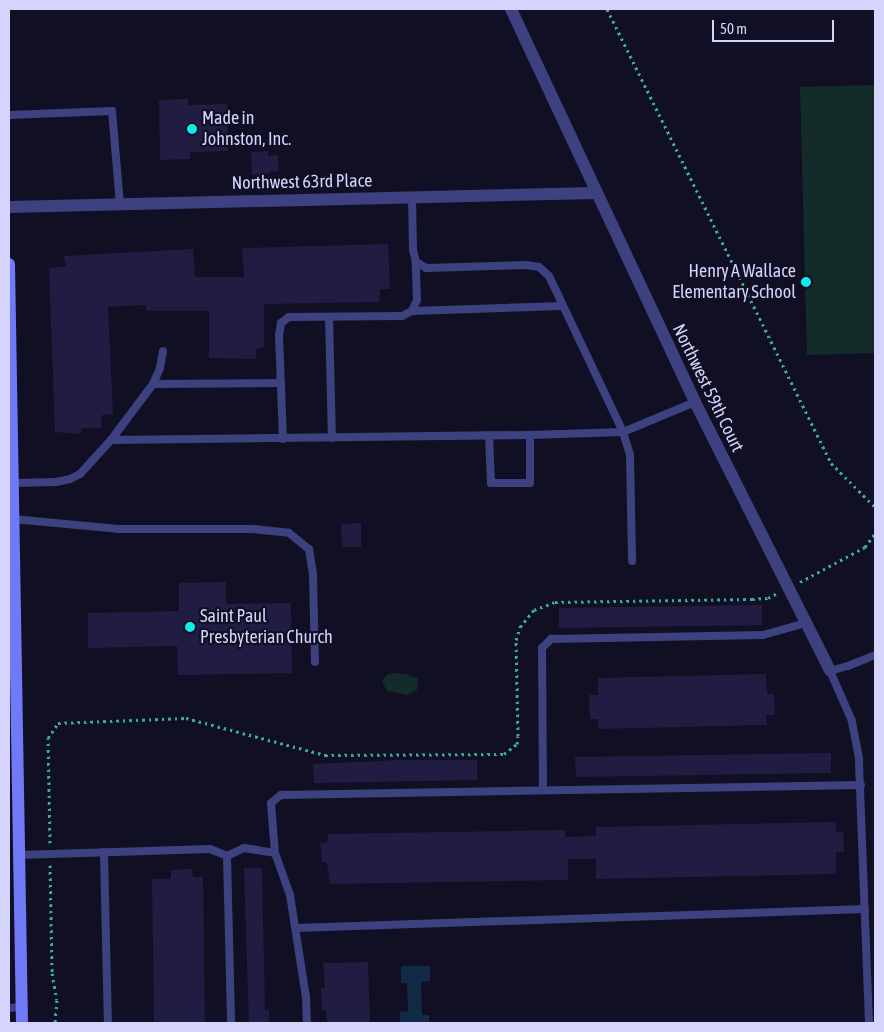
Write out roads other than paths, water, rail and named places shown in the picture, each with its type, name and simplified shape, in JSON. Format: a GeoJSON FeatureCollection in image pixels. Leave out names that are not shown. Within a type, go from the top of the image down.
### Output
{"type":"FeatureCollection","features":[{"type":"Feature","properties":{"kind":"main road"},"geometry":{"type":"LineString","coordinates":[[9,264],[13,519],[13,737],[22,1023]]}},
{"type":"Feature","properties":{"kind":"street","name":"Northwest 59th Court"},"geometry":{"type":"LineString","coordinates":[[511,9],[694,402],[830,671]]}},
{"type":"Feature","properties":{"kind":"street","name":"Northwest 63rd Place"},"geometry":{"type":"LineString","coordinates":[[9,207],[596,192]]}},
{"type":"Feature","properties":{"kind":"lane"},"geometry":{"type":"LineString","coordinates":[[9,115],[112,111],[120,204]]}},
{"type":"Feature","properties":{"kind":"lane"},"geometry":{"type":"LineString","coordinates":[[412,197],[413,250],[416,262],[417,300],[412,311]]}},
{"type":"Feature","properties":{"kind":"lane"},"geometry":{"type":"LineString","coordinates":[[416,262],[426,268],[526,265],[539,267],[548,276],[623,432],[630,455],[632,561]]}},
{"type":"Feature","properties":{"kind":"lane"},"geometry":{"type":"LineString","coordinates":[[283,438],[279,336],[281,323],[289,317],[402,316],[412,311],[562,306]]}},
{"type":"Feature","properties":{"kind":"lane"},"geometry":{"type":"LineString","coordinates":[[329,317],[332,438]]}},
{"type":"Feature","properties":{"kind":"lane"},"geometry":{"type":"LineString","coordinates":[[11,479],[56,482],[70,479],[80,474],[110,440],[153,384],[160,368],[163,351]]}},
{"type":"Feature","properties":{"kind":"lane"},"geometry":{"type":"LineString","coordinates":[[153,384],[281,382]]}},
{"type":"Feature","properties":{"kind":"lane"},"geometry":{"type":"LineString","coordinates":[[110,440],[489,436],[623,432],[694,402]]}},
{"type":"Feature","properties":{"kind":"lane"},"geometry":{"type":"LineString","coordinates":[[489,436],[491,483],[530,483],[530,435]]}},
{"type":"Feature","properties":{"kind":"lane"},"geometry":{"type":"LineString","coordinates":[[13,519],[118,529],[254,529],[289,533],[309,549],[313,575],[315,662]]}},
{"type":"Feature","properties":{"kind":"lane"},"geometry":{"type":"LineString","coordinates":[[543,790],[542,648],[551,639],[763,635],[806,623]]}},
{"type":"Feature","properties":{"kind":"lane"},"geometry":{"type":"LineString","coordinates":[[868,1023],[860,758],[852,721],[830,671],[848,666],[875,654]]}},
{"type":"Feature","properties":{"kind":"lane"},"geometry":{"type":"LineString","coordinates":[[307,1023],[306,997],[290,895],[275,853],[271,803],[281,795],[861,785]]}},
{"type":"Feature","properties":{"kind":"lane"},"geometry":{"type":"LineString","coordinates":[[16,853],[50,854],[210,849],[227,856],[244,848],[275,853]]}},
{"type":"Feature","properties":{"kind":"lane"},"geometry":{"type":"LineString","coordinates":[[104,852],[108,1023]]}},
{"type":"Feature","properties":{"kind":"lane"},"geometry":{"type":"LineString","coordinates":[[227,856],[231,1023]]}},
{"type":"Feature","properties":{"kind":"lane"},"geometry":{"type":"LineString","coordinates":[[296,928],[865,909]]}},
{"type":"Feature","properties":{"kind":"lane"},"geometry":{"type":"LineString","coordinates":[[9,1008],[22,1007]]}},
{"type":"Feature","properties":{"kind":"water"},"geometry":{"type":"Polygon","coordinates":[[[401,966],[430,966],[430,981],[421,982],[422,1015],[429,1015],[429,1023],[400,1023],[400,1012],[408,1011],[407,983],[401,983],[401,966]]]}},
{"type":"Feature","properties":{"kind":"place","name":"Made in Johnston, Inc."},"geometry":{"type":"Point","coordinates":[192,129]}},
{"type":"Feature","properties":{"kind":"place","name":"Henry A Wallace Elementary School"},"geometry":{"type":"Point","coordinates":[806,282]}},
{"type":"Feature","properties":{"kind":"place","name":"Saint Paul Presbyterian Church"},"geometry":{"type":"Point","coordinates":[190,627]}}]}
